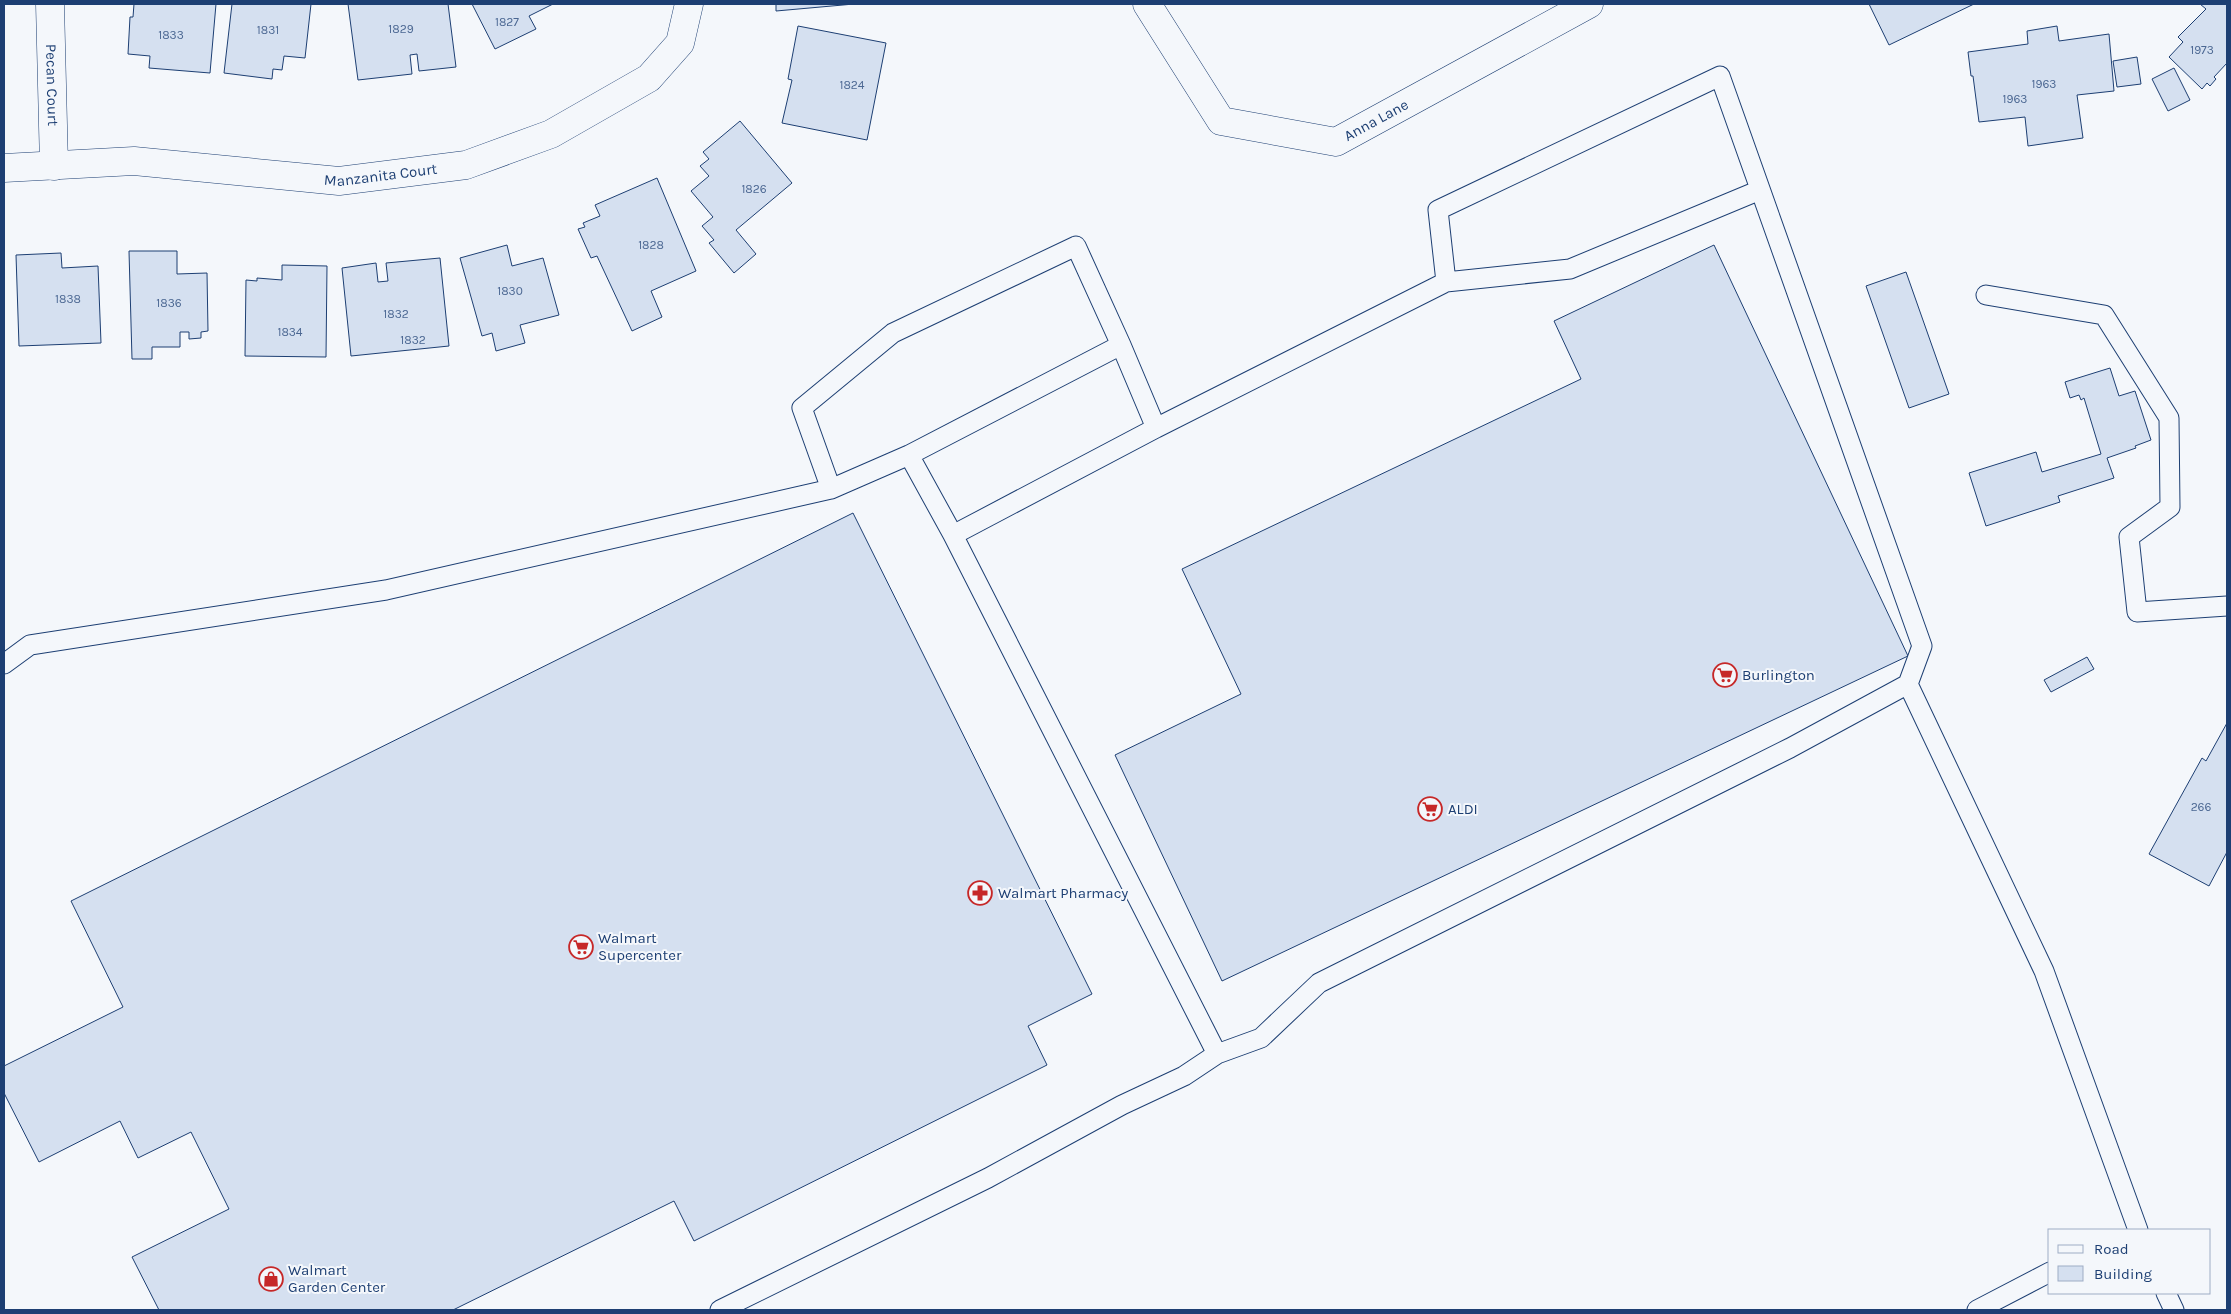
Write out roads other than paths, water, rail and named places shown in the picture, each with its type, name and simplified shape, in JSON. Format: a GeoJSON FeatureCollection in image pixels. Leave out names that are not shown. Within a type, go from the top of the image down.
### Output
{"type":"FeatureCollection","features":[{"type":"Feature","properties":{"kind":"street","name":"Pecan Court"},"geometry":{"type":"LineString","coordinates":[[50,4],[54,166]]}},
{"type":"Feature","properties":{"kind":"street","name":"Manzanita Court"},"geometry":{"type":"LineString","coordinates":[[4,168],[134,162],[339,181],[466,165],[551,134],[649,78],[680,43],[690,4]]}},
{"type":"Feature","properties":{"kind":"street","name":"Anna Lane"},"geometry":{"type":"LineString","coordinates":[[1147,4],[1221,121],[1336,142],[1589,4]]}},
{"type":"Feature","properties":{"kind":"lane"},"geometry":{"type":"LineString","coordinates":[[720,1310],[988,1178],[1122,1106],[1184,1076],[1217,1054],[1261,1038],[1319,983],[1790,748],[1908,684],[1922,646],[1720,76],[1438,210],[1446,282]]}},
{"type":"Feature","properties":{"kind":"lane"},"geometry":{"type":"LineString","coordinates":[[953,535],[1156,428],[1446,282],[1570,270],[1760,190]]}},
{"type":"Feature","properties":{"kind":"lane"},"geometry":{"type":"LineString","coordinates":[[831,489],[802,408],[893,333],[1076,246],[1121,344],[1156,428]]}},
{"type":"Feature","properties":{"kind":"lane"},"geometry":{"type":"LineString","coordinates":[[1986,295],[2104,315],[2169,418],[2170,507],[2129,537],[2137,612],[2227,606]]}},
{"type":"Feature","properties":{"kind":"lane"},"geometry":{"type":"LineString","coordinates":[[4,664],[30,644],[386,590],[831,489],[910,455],[1121,344]]}},
{"type":"Feature","properties":{"kind":"lane"},"geometry":{"type":"LineString","coordinates":[[910,455],[953,535],[1217,1054]]}},
{"type":"Feature","properties":{"kind":"lane"},"geometry":{"type":"LineString","coordinates":[[1908,684],[2044,971],[2136,1229]]}},
{"type":"Feature","properties":{"kind":"lane"},"geometry":{"type":"LineString","coordinates":[[1977,1310],[2048,1273]]}},
{"type":"Feature","properties":{"kind":"lane"},"geometry":{"type":"LineString","coordinates":[[2166,1294],[2174,1310]]}},
{"type":"Feature","properties":{"kind":"place","name":"Burlington"},"geometry":{"type":"Point","coordinates":[1725,675]}},
{"type":"Feature","properties":{"kind":"place","name":"ALDI"},"geometry":{"type":"Point","coordinates":[1430,809]}},
{"type":"Feature","properties":{"kind":"place","name":"Walmart Pharmacy"},"geometry":{"type":"Point","coordinates":[980,893]}},
{"type":"Feature","properties":{"kind":"place","name":"Walmart Supercenter"},"geometry":{"type":"Point","coordinates":[581,947]}},
{"type":"Feature","properties":{"kind":"place","name":"Walmart Garden Center"},"geometry":{"type":"Point","coordinates":[271,1279]}}]}
